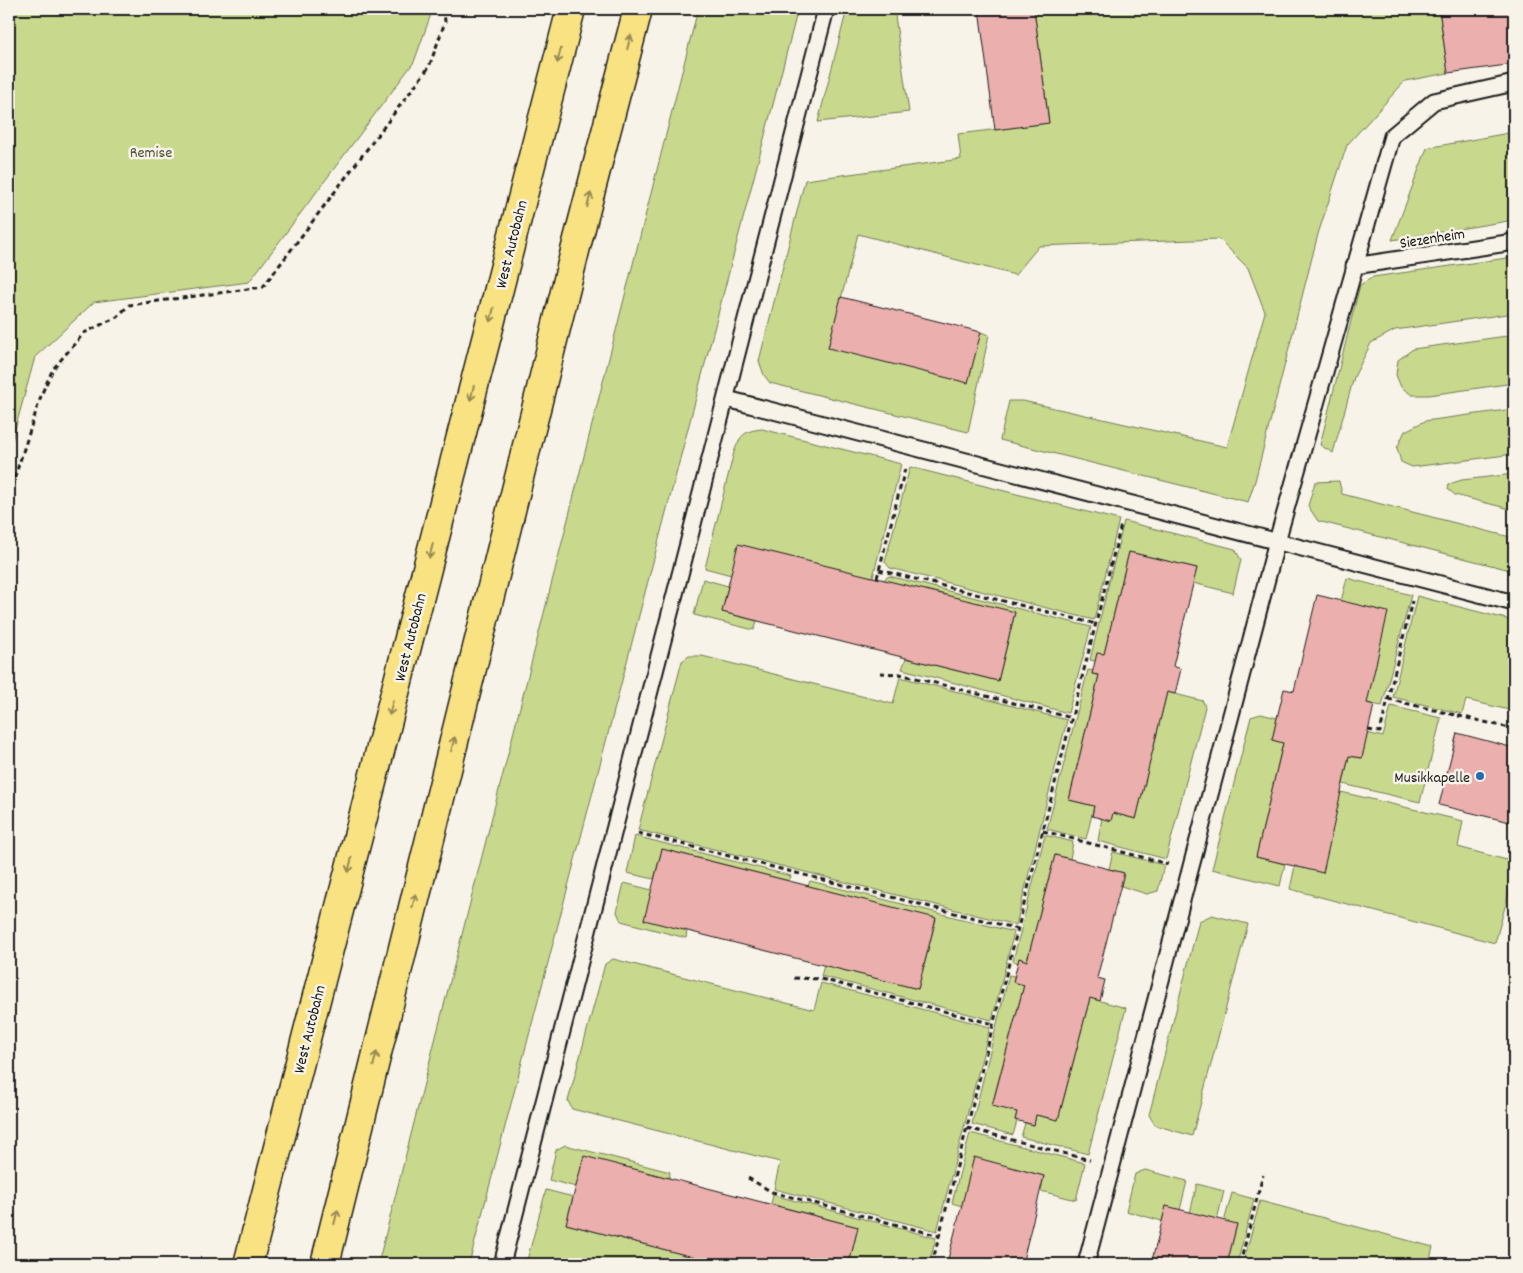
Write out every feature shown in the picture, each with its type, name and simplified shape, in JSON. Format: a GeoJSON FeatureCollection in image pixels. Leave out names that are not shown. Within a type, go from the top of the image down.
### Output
{"type":"FeatureCollection","features":[{"type":"Feature","properties":{"kind":"highway","name":"West Autobahn"},"geometry":{"type":"LineString","coordinates":[[248,1264],[571,9]]}},
{"type":"Feature","properties":{"kind":"highway"},"geometry":{"type":"LineString","coordinates":[[325,1264],[574,257],[638,9]]}},
{"type":"Feature","properties":{"kind":"lane"},"geometry":{"type":"LineString","coordinates":[[502,1264],[826,9]]}},
{"type":"Feature","properties":{"kind":"lane"},"geometry":{"type":"LineString","coordinates":[[1086,1264],[1277,541],[1392,136],[1434,100],[1514,83]]}},
{"type":"Feature","properties":{"kind":"lane","name":"Siezenheim"},"geometry":{"type":"LineString","coordinates":[[1354,266],[1514,242]]}},
{"type":"Feature","properties":{"kind":"lane"},"geometry":{"type":"LineString","coordinates":[[726,399],[1514,603]]}},
{"type":"Feature","properties":{"kind":"path"},"geometry":{"type":"LineString","coordinates":[[9,495],[42,393],[52,369],[84,333],[117,317],[129,305],[262,287],[429,67],[445,22],[444,9]]}},
{"type":"Feature","properties":{"kind":"path"},"geometry":{"type":"LineString","coordinates":[[877,578],[911,446]]}},
{"type":"Feature","properties":{"kind":"path"},"geometry":{"type":"LineString","coordinates":[[932,1264],[1127,502]]}},
{"type":"Feature","properties":{"kind":"path"},"geometry":{"type":"LineString","coordinates":[[879,570],[1096,624]]}},
{"type":"Feature","properties":{"kind":"path"},"geometry":{"type":"LineString","coordinates":[[1368,730],[1380,732],[1418,578]]}},
{"type":"Feature","properties":{"kind":"path"},"geometry":{"type":"LineString","coordinates":[[880,673],[900,674],[1072,718]]}},
{"type":"Feature","properties":{"kind":"path"},"geometry":{"type":"LineString","coordinates":[[1388,699],[1514,729]]}},
{"type":"Feature","properties":{"kind":"path"},"geometry":{"type":"LineString","coordinates":[[615,827],[1018,929]]}},
{"type":"Feature","properties":{"kind":"path"},"geometry":{"type":"LineString","coordinates":[[1043,832],[1190,869]]}},
{"type":"Feature","properties":{"kind":"path"},"geometry":{"type":"LineString","coordinates":[[794,978],[821,979],[993,1024]]}},
{"type":"Feature","properties":{"kind":"path"},"geometry":{"type":"LineString","coordinates":[[967,1128],[1112,1165]]}},
{"type":"Feature","properties":{"kind":"path"},"geometry":{"type":"LineString","coordinates":[[1240,1264],[1263,1175]]}},
{"type":"Feature","properties":{"kind":"path"},"geometry":{"type":"LineString","coordinates":[[748,1178],[772,1192],[940,1236]]}},
{"type":"Feature","properties":{"kind":"path"},"geometry":{"type":"LineString","coordinates":[[700,1264],[701,1259]]}},
{"type":"Feature","properties":{"kind":"green space","name":"Remise"},"geometry":{"type":"Polygon","coordinates":[[[9,9],[430,9],[430,17],[414,62],[249,282],[94,302],[35,357],[9,451],[9,9]]]}},
{"type":"Feature","properties":{"kind":"green space"},"geometry":{"type":"Polygon","coordinates":[[[698,9],[798,9],[469,1264],[378,1264],[698,9]]]}},
{"type":"Feature","properties":{"kind":"green space"},"geometry":{"type":"Polygon","coordinates":[[[847,9],[894,9],[909,112],[818,122],[847,9]]]}},
{"type":"Feature","properties":{"kind":"green space"},"geometry":{"type":"Polygon","coordinates":[[[1034,9],[1439,9],[1448,73],[1405,81],[1347,145],[1318,234],[1248,502],[1000,440],[1009,401],[1023,401],[1227,447],[1265,312],[1248,268],[1219,239],[1039,246],[1015,275],[858,234],[828,348],[981,332],[989,335],[968,432],[770,383],[764,375],[759,361],[805,180],[961,159],[958,134],[1049,123],[1034,9]]]}},
{"type":"Feature","properties":{"kind":"green space"},"geometry":{"type":"Polygon","coordinates":[[[1514,132],[1514,220],[1392,240],[1427,148],[1514,132]]]}},
{"type":"Feature","properties":{"kind":"green space"},"geometry":{"type":"Polygon","coordinates":[[[1514,257],[1514,313],[1395,330],[1371,343],[1354,377],[1333,453],[1320,445],[1360,285],[1373,277],[1514,257]]]}},
{"type":"Feature","properties":{"kind":"green space"},"geometry":{"type":"Polygon","coordinates":[[[1514,335],[1514,383],[1429,395],[1412,395],[1401,387],[1396,375],[1398,360],[1413,349],[1514,335]]]}},
{"type":"Feature","properties":{"kind":"green space"},"geometry":{"type":"Polygon","coordinates":[[[1514,409],[1514,454],[1412,467],[1401,462],[1397,448],[1405,431],[1425,421],[1514,409]]]}},
{"type":"Feature","properties":{"kind":"green space"},"geometry":{"type":"Polygon","coordinates":[[[762,429],[901,464],[873,577],[731,575],[705,568],[734,452],[744,435],[751,431],[762,429]]]}},
{"type":"Feature","properties":{"kind":"green space"},"geometry":{"type":"Polygon","coordinates":[[[910,467],[1119,520],[1094,620],[890,568],[885,562],[910,467]]]}},
{"type":"Feature","properties":{"kind":"green space"},"geometry":{"type":"Polygon","coordinates":[[[1514,474],[1514,510],[1455,495],[1448,489],[1449,484],[1462,480],[1514,474]]]}},
{"type":"Feature","properties":{"kind":"green space"},"geometry":{"type":"Polygon","coordinates":[[[1339,481],[1342,494],[1514,538],[1514,571],[1318,521],[1308,506],[1315,482],[1339,481]]]}},
{"type":"Feature","properties":{"kind":"green space"},"geometry":{"type":"Polygon","coordinates":[[[1124,521],[1235,549],[1241,560],[1233,593],[1193,583],[1197,568],[1129,552],[1104,654],[1095,661],[1090,660],[1124,521]]]}},
{"type":"Feature","properties":{"kind":"green space"},"geometry":{"type":"Polygon","coordinates":[[[889,576],[1091,627],[1068,713],[902,669],[906,658],[998,681],[1015,613],[883,580],[889,576]]]}},
{"type":"Feature","properties":{"kind":"green space"},"geometry":{"type":"Polygon","coordinates":[[[1347,578],[1411,595],[1382,706],[1367,703],[1341,601],[1347,578]]]}},
{"type":"Feature","properties":{"kind":"green space"},"geometry":{"type":"Polygon","coordinates":[[[703,579],[728,586],[722,612],[757,621],[754,630],[694,615],[703,579]]]}},
{"type":"Feature","properties":{"kind":"green space"},"geometry":{"type":"Polygon","coordinates":[[[1417,596],[1514,621],[1514,711],[1466,700],[1462,714],[1393,697],[1417,596]]]}},
{"type":"Feature","properties":{"kind":"green space"},"geometry":{"type":"Polygon","coordinates":[[[689,656],[702,656],[893,704],[900,677],[1067,720],[1016,925],[638,830],[682,661],[689,656]]]}},
{"type":"Feature","properties":{"kind":"green space"},"geometry":{"type":"Polygon","coordinates":[[[1088,670],[1093,671],[1092,674],[1099,675],[1069,800],[1094,806],[1086,839],[1047,829],[1088,670]]]}},
{"type":"Feature","properties":{"kind":"green space"},"geometry":{"type":"Polygon","coordinates":[[[1167,692],[1203,701],[1205,707],[1166,859],[1098,841],[1102,818],[1113,813],[1136,819],[1167,692]]]}},
{"type":"Feature","properties":{"kind":"green space"},"geometry":{"type":"Polygon","coordinates":[[[1391,706],[1441,718],[1420,802],[1343,784],[1349,756],[1362,758],[1367,733],[1383,737],[1391,706]]]}},
{"type":"Feature","properties":{"kind":"green space"},"geometry":{"type":"Polygon","coordinates":[[[1261,714],[1277,718],[1272,740],[1283,743],[1256,857],[1285,864],[1280,886],[1212,869],[1251,717],[1261,714]]]}},
{"type":"Feature","properties":{"kind":"green space"},"geometry":{"type":"Polygon","coordinates":[[[1341,792],[1463,821],[1458,847],[1514,862],[1514,874],[1495,943],[1290,889],[1295,866],[1341,792]]]}},
{"type":"Feature","properties":{"kind":"green space"},"geometry":{"type":"Polygon","coordinates":[[[1045,835],[1073,842],[1070,859],[1055,855],[1027,961],[1019,958],[1018,963],[1013,961],[1045,835]]]}},
{"type":"Feature","properties":{"kind":"green space"},"geometry":{"type":"Polygon","coordinates":[[[635,836],[791,876],[789,881],[662,849],[654,879],[627,873],[635,836]]]}},
{"type":"Feature","properties":{"kind":"green space"},"geometry":{"type":"Polygon","coordinates":[[[1113,852],[1164,865],[1158,891],[1147,894],[1121,886],[1124,873],[1109,869],[1113,852]]]}},
{"type":"Feature","properties":{"kind":"green space"},"geometry":{"type":"Polygon","coordinates":[[[810,881],[1014,932],[992,1020],[821,976],[824,965],[918,989],[936,919],[808,886],[810,881]]]}},
{"type":"Feature","properties":{"kind":"green space"},"geometry":{"type":"Polygon","coordinates":[[[624,883],[652,890],[687,930],[686,938],[621,921],[617,912],[624,883]]]}},
{"type":"Feature","properties":{"kind":"green space"},"geometry":{"type":"Polygon","coordinates":[[[1212,915],[1248,924],[1192,1136],[1155,1125],[1149,1115],[1199,921],[1212,915]]]}},
{"type":"Feature","properties":{"kind":"green space"},"geometry":{"type":"Polygon","coordinates":[[[613,959],[814,1010],[821,983],[990,1027],[937,1231],[774,1189],[780,1162],[572,1109],[568,1101],[605,964],[613,959]]]}},
{"type":"Feature","properties":{"kind":"green space"},"geometry":{"type":"Polygon","coordinates":[[[1009,975],[1014,976],[1013,982],[1024,985],[992,1105],[1017,1112],[1015,1120],[1017,1121],[1013,1135],[972,1124],[1009,975]]]}},
{"type":"Feature","properties":{"kind":"green space"},"geometry":{"type":"Polygon","coordinates":[[[1090,998],[1126,1008],[1088,1154],[1021,1137],[1025,1123],[1034,1125],[1036,1115],[1058,1120],[1090,998]]]}},
{"type":"Feature","properties":{"kind":"green space"},"geometry":{"type":"Polygon","coordinates":[[[970,1133],[1085,1163],[1076,1200],[1041,1191],[1044,1176],[974,1158],[962,1206],[952,1203],[970,1133]]]}},
{"type":"Feature","properties":{"kind":"green space"},"geometry":{"type":"Polygon","coordinates":[[[565,1145],[670,1172],[669,1178],[584,1157],[576,1187],[549,1180],[556,1150],[565,1145]]]}},
{"type":"Feature","properties":{"kind":"green space"},"geometry":{"type":"Polygon","coordinates":[[[1145,1170],[1187,1181],[1180,1210],[1166,1206],[1162,1221],[1126,1211],[1135,1174],[1145,1170]]]}},
{"type":"Feature","properties":{"kind":"green space"},"geometry":{"type":"Polygon","coordinates":[[[1197,1184],[1224,1191],[1217,1220],[1190,1213],[1197,1184]]]}},
{"type":"Feature","properties":{"kind":"green space"},"geometry":{"type":"Polygon","coordinates":[[[546,1190],[573,1197],[566,1224],[697,1258],[695,1264],[526,1264],[546,1190]]]}},
{"type":"Feature","properties":{"kind":"green space"},"geometry":{"type":"Polygon","coordinates":[[[1232,1193],[1254,1199],[1237,1264],[1227,1264],[1237,1224],[1224,1222],[1232,1193]]]}},
{"type":"Feature","properties":{"kind":"green space"},"geometry":{"type":"Polygon","coordinates":[[[773,1195],[936,1238],[929,1264],[849,1264],[858,1227],[771,1204],[773,1195]]]}},
{"type":"Feature","properties":{"kind":"green space"},"geometry":{"type":"Polygon","coordinates":[[[1260,1201],[1433,1247],[1429,1264],[1243,1264],[1260,1201]]]}},
{"type":"Feature","properties":{"kind":"building"},"geometry":{"type":"Polygon","coordinates":[[[979,9],[1034,9],[1049,123],[995,130],[979,9]]]}},
{"type":"Feature","properties":{"kind":"building"},"geometry":{"type":"Polygon","coordinates":[[[1439,9],[1514,9],[1514,64],[1448,73],[1439,9]]]}},
{"type":"Feature","properties":{"kind":"building"},"geometry":{"type":"Polygon","coordinates":[[[841,297],[981,332],[968,383],[828,348],[841,297]]]}},
{"type":"Feature","properties":{"kind":"building"},"geometry":{"type":"Polygon","coordinates":[[[738,544],[1015,612],[998,681],[722,612],[738,544]]]}},
{"type":"Feature","properties":{"kind":"building"},"geometry":{"type":"Polygon","coordinates":[[[1129,552],[1197,568],[1173,666],[1181,669],[1175,694],[1167,692],[1136,819],[1113,813],[1111,821],[1092,816],[1094,806],[1069,800],[1099,675],[1092,674],[1097,653],[1104,654],[1129,552]]]}},
{"type":"Feature","properties":{"kind":"building"},"geometry":{"type":"Polygon","coordinates":[[[1317,595],[1388,612],[1367,703],[1374,705],[1362,758],[1349,756],[1323,873],[1256,857],[1283,743],[1272,740],[1277,718],[1284,689],[1294,691],[1317,595]]]}},
{"type":"Feature","properties":{"kind":"building","name":"Musikkapelle"},"geometry":{"type":"Polygon","coordinates":[[[1457,733],[1514,748],[1514,823],[1439,805],[1457,733]]]}},
{"type":"Feature","properties":{"kind":"building"},"geometry":{"type":"Polygon","coordinates":[[[662,849],[936,918],[918,989],[644,920],[662,849]]]}},
{"type":"Feature","properties":{"kind":"building"},"geometry":{"type":"Polygon","coordinates":[[[1055,855],[1124,873],[1097,978],[1105,980],[1100,1001],[1090,998],[1058,1120],[1036,1115],[1034,1125],[1015,1120],[1017,1112],[992,1106],[1024,985],[1013,982],[1019,958],[1027,961],[1055,855]]]}},
{"type":"Feature","properties":{"kind":"building"},"geometry":{"type":"Polygon","coordinates":[[[584,1156],[858,1227],[849,1264],[720,1264],[566,1224],[584,1156]]]}},
{"type":"Feature","properties":{"kind":"building"},"geometry":{"type":"Polygon","coordinates":[[[974,1157],[1044,1176],[1022,1264],[937,1264],[938,1261],[947,1263],[974,1157]]]}},
{"type":"Feature","properties":{"kind":"building"},"geometry":{"type":"Polygon","coordinates":[[[1166,1206],[1237,1224],[1227,1264],[1151,1264],[1166,1206]]]}},
{"type":"Feature","properties":{"kind":"place","name":"Musikkapelle"},"geometry":{"type":"Point","coordinates":[1480,776]}}]}
